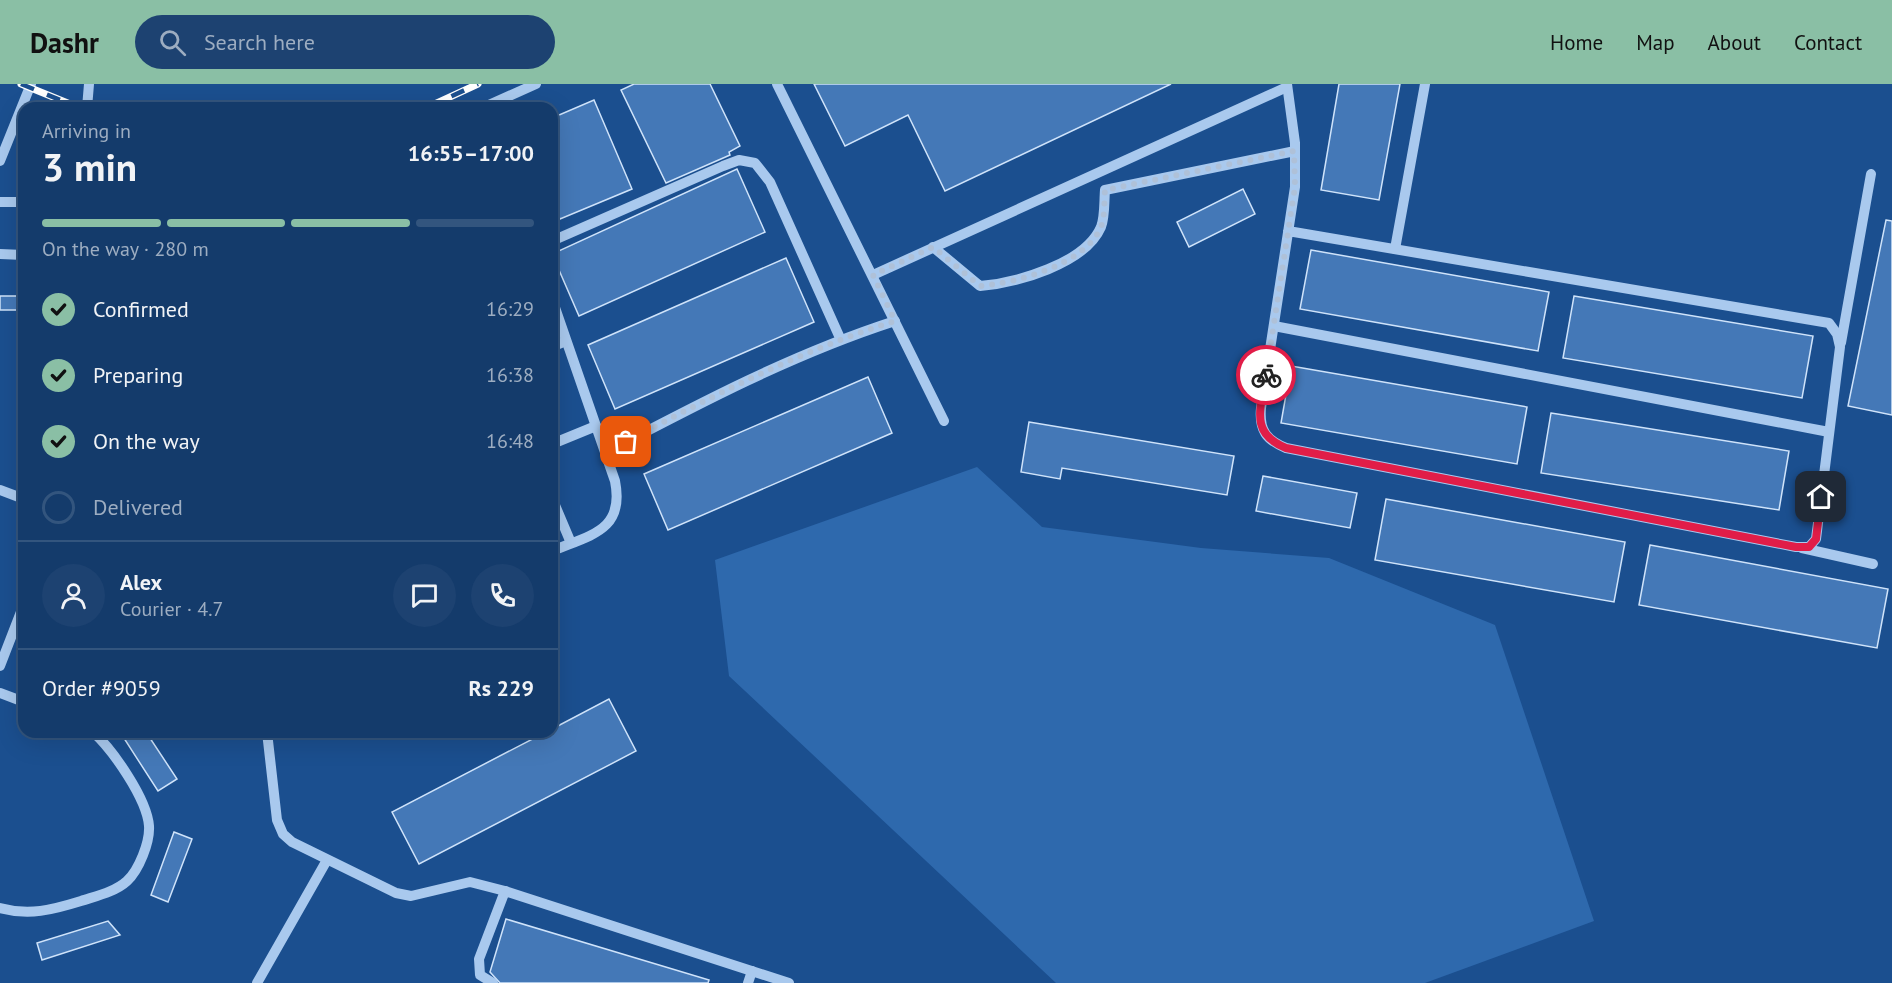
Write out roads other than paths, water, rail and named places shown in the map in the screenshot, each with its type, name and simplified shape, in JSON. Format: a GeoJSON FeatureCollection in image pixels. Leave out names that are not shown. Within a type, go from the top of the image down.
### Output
{"type":"FeatureCollection","features":[{"type":"Feature","properties":{"kind":"street"},"geometry":{"type":"LineString","coordinates":[[24,102],[31,84]]}},
{"type":"Feature","properties":{"kind":"street"},"geometry":{"type":"LineString","coordinates":[[88,102],[89,84]]}},
{"type":"Feature","properties":{"kind":"street"},"geometry":{"type":"LineString","coordinates":[[496,102],[536,84]]}},
{"type":"Feature","properties":{"kind":"street"},"geometry":{"type":"LineString","coordinates":[[777,84],[944,421]]}},
{"type":"Feature","properties":{"kind":"street"},"geometry":{"type":"LineString","coordinates":[[1395,249],[1425,84]]}},
{"type":"Feature","properties":{"kind":"street"},"geometry":{"type":"LineString","coordinates":[[873,275],[1287,86],[1294,151],[1295,187],[1260,423],[1263,433],[1272,442],[1286,448],[1873,564]]}},
{"type":"Feature","properties":{"kind":"street"},"geometry":{"type":"LineString","coordinates":[[0,161],[18,116]]}},
{"type":"Feature","properties":{"kind":"street"},"geometry":{"type":"LineString","coordinates":[[933,247],[980,286],[1008,284],[1049,270],[1094,240],[1102,225],[1105,190],[1294,151]]}},
{"type":"Feature","properties":{"kind":"street"},"geometry":{"type":"LineString","coordinates":[[558,238],[723,166],[740,160],[755,163],[770,182],[840,339]]}},
{"type":"Feature","properties":{"kind":"street"},"geometry":{"type":"LineString","coordinates":[[1796,547],[1809,547],[1816,539],[1840,347],[1871,174]]}},
{"type":"Feature","properties":{"kind":"street"},"geometry":{"type":"LineString","coordinates":[[0,202],[18,202]]}},
{"type":"Feature","properties":{"kind":"street"},"geometry":{"type":"LineString","coordinates":[[1288,231],[1813,319],[1830,323],[1837,334],[1840,347]]}},
{"type":"Feature","properties":{"kind":"street"},"geometry":{"type":"LineString","coordinates":[[0,255],[18,255]]}},
{"type":"Feature","properties":{"kind":"street"},"geometry":{"type":"LineString","coordinates":[[558,317],[617,489],[617,510],[610,523],[558,548]]}},
{"type":"Feature","properties":{"kind":"street"},"geometry":{"type":"LineString","coordinates":[[605,453],[709,398],[840,339],[895,321]]}},
{"type":"Feature","properties":{"kind":"street"},"geometry":{"type":"LineString","coordinates":[[1274,326],[1829,432]]}},
{"type":"Feature","properties":{"kind":"street"},"geometry":{"type":"LineString","coordinates":[[558,344],[566,341]]}},
{"type":"Feature","properties":{"kind":"street"},"geometry":{"type":"LineString","coordinates":[[558,442],[596,426]]}},
{"type":"Feature","properties":{"kind":"street"},"geometry":{"type":"LineString","coordinates":[[0,490],[18,497]]}},
{"type":"Feature","properties":{"kind":"street"},"geometry":{"type":"LineString","coordinates":[[558,513],[570,543]]}},
{"type":"Feature","properties":{"kind":"street"},"geometry":{"type":"LineString","coordinates":[[0,666],[18,620]]}},
{"type":"Feature","properties":{"kind":"street"},"geometry":{"type":"LineString","coordinates":[[0,693],[18,700]]}},
{"type":"Feature","properties":{"kind":"street"},"geometry":{"type":"LineString","coordinates":[[0,908],[20,913],[63,907],[116,889],[136,871],[149,834],[146,812],[105,743],[100,738]]}},
{"type":"Feature","properties":{"kind":"street"},"geometry":{"type":"LineString","coordinates":[[268,738],[277,820],[283,834],[292,842],[396,893],[411,896],[470,882],[505,891],[789,983]]}},
{"type":"Feature","properties":{"kind":"street"},"geometry":{"type":"LineString","coordinates":[[257,983],[327,860]]}},
{"type":"Feature","properties":{"kind":"street"},"geometry":{"type":"LineString","coordinates":[[493,983],[480,975],[479,959],[505,891]]}},
{"type":"Feature","properties":{"kind":"street"},"geometry":{"type":"LineString","coordinates":[[748,983],[752,971]]}},
{"type":"Feature","properties":{"kind":"railway"},"geometry":{"type":"LineString","coordinates":[[21,84],[65,102]]}},
{"type":"Feature","properties":{"kind":"railway"},"geometry":{"type":"LineString","coordinates":[[439,102],[478,84]]}}]}
